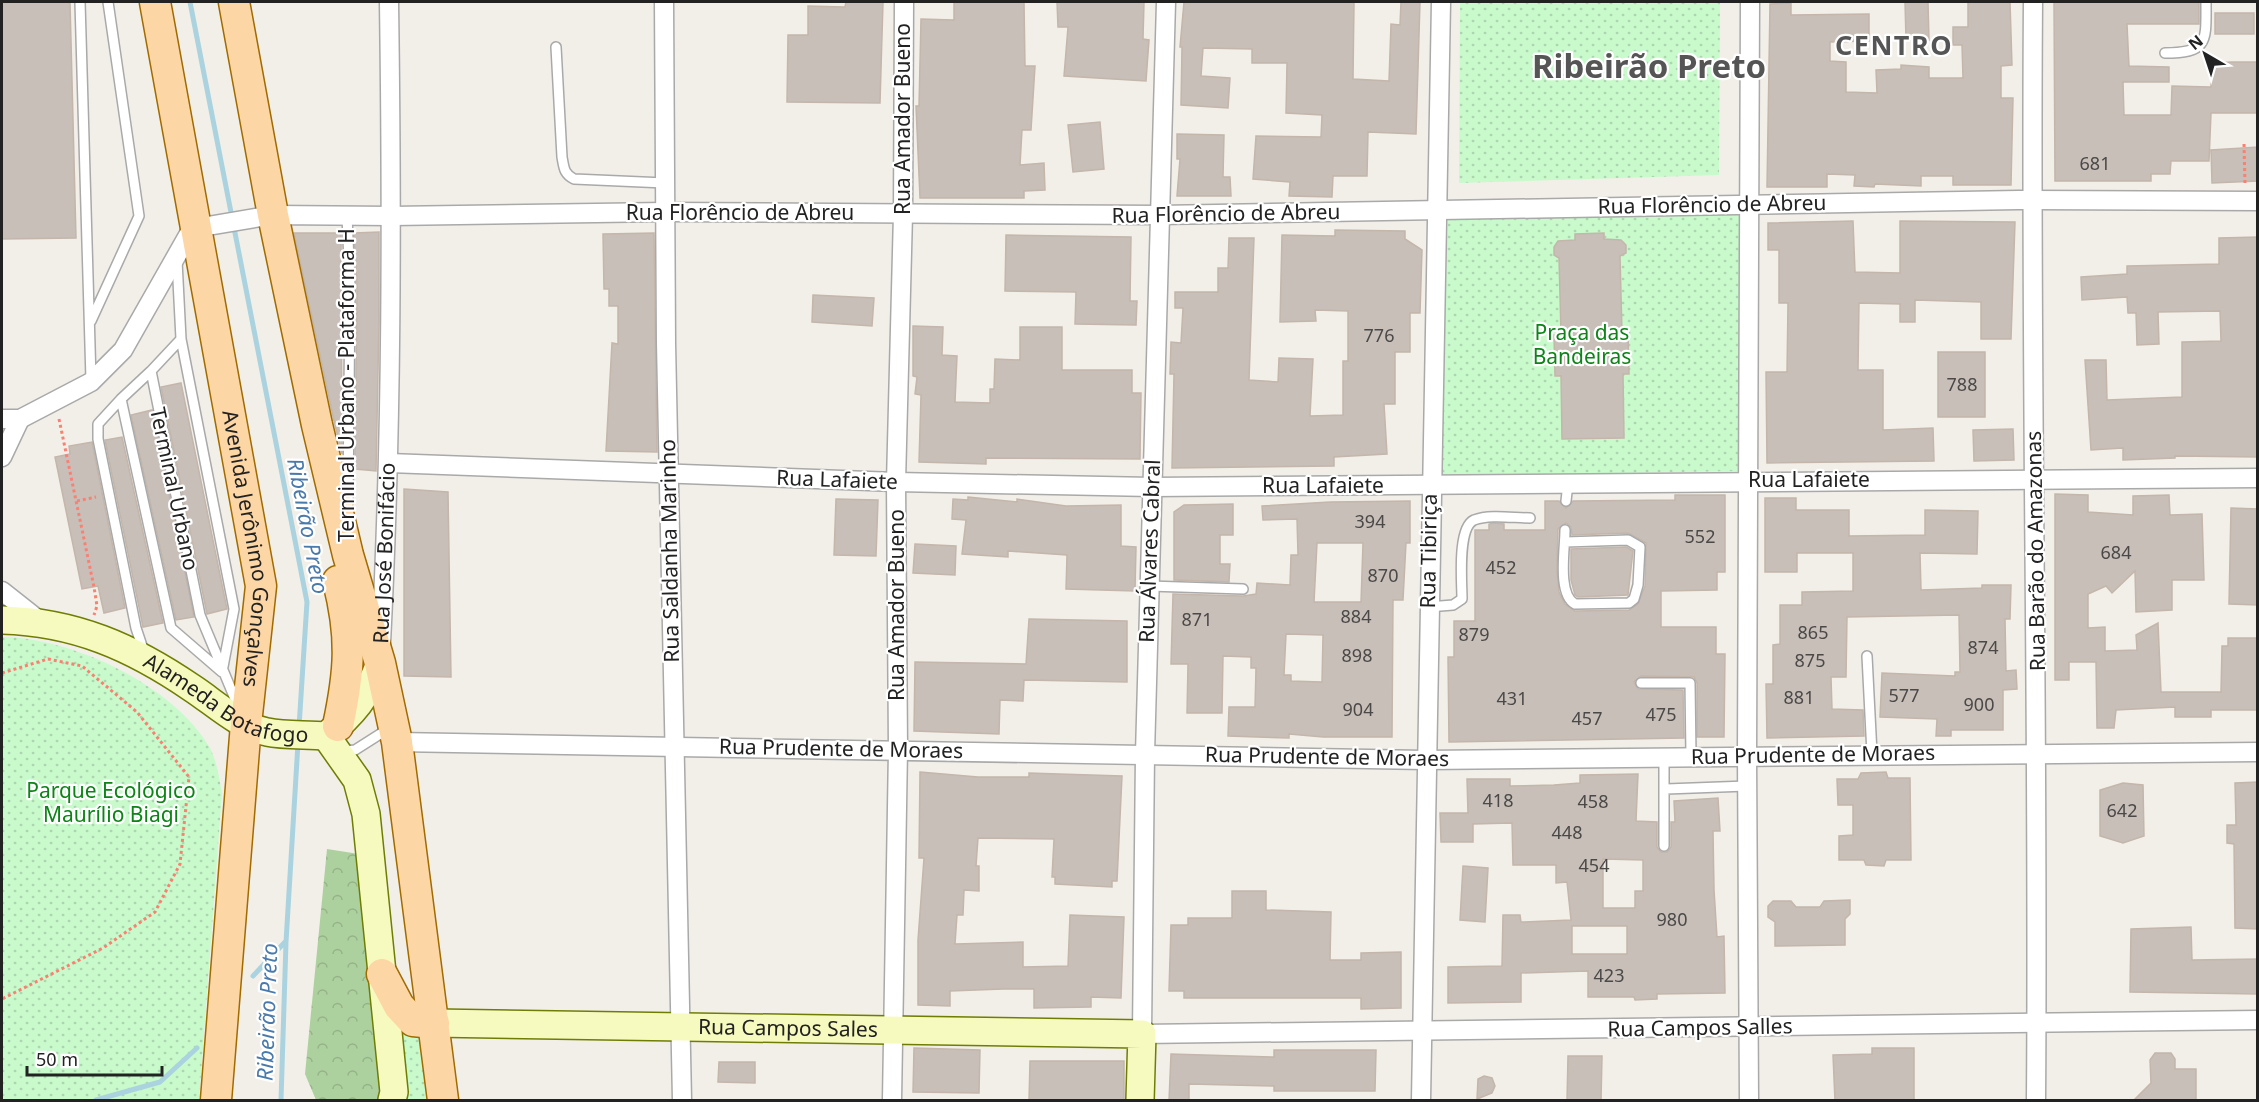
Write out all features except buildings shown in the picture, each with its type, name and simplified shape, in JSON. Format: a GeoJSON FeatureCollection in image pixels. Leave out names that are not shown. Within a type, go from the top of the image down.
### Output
{"type":"FeatureCollection","features":[{"type":"Feature","properties":{"kind":"main road","name":"Avenida Jerônimo Gonçalves"},"geometry":{"type":"LineString","coordinates":[[155,2],[204,226],[261,586],[253,683],[256,728],[216,1101]]}},
{"type":"Feature","properties":{"kind":"main road"},"geometry":{"type":"LineString","coordinates":[[234,2],[264,216],[348,555],[380,663]]}},
{"type":"Feature","properties":{"kind":"main road"},"geometry":{"type":"LineString","coordinates":[[330,481],[324,494],[323,507],[331,556],[344,606],[350,652],[348,679],[330,737],[357,780],[366,814],[394,1092],[392,1101]]}},
{"type":"Feature","properties":{"kind":"main road","name":"Alameda Botafogo"},"geometry":{"type":"LineString","coordinates":[[2,620],[42,623],[86,632],[146,659],[256,728],[330,737],[370,690],[380,663]]}},
{"type":"Feature","properties":{"kind":"main road","name":"Rua José Bonifácio"},"geometry":{"type":"LineString","coordinates":[[380,663],[395,732],[443,1101]]}},
{"type":"Feature","properties":{"kind":"main road"},"geometry":{"type":"LineString","coordinates":[[382,974],[399,1006],[414,1021],[434,1023]]}},
{"type":"Feature","properties":{"kind":"main road","name":"Rua Campos Sales"},"geometry":{"type":"LineString","coordinates":[[434,1023],[1142,1034]]}},
{"type":"Feature","properties":{"kind":"main road","name":"Rua Álvares Cabral"},"geometry":{"type":"LineString","coordinates":[[1140,1101],[1142,1034]]}},
{"type":"Feature","properties":{"kind":"street","name":"Rua José Bonifácio"},"geometry":{"type":"LineString","coordinates":[[380,663],[388,463],[392,216],[389,2]]}},
{"type":"Feature","properties":{"kind":"street","name":"Rua Saldanha Marinho"},"geometry":{"type":"LineString","coordinates":[[664,2],[673,747],[682,1101]]}},
{"type":"Feature","properties":{"kind":"street","name":"Rua Amador Bueno"},"geometry":{"type":"LineString","coordinates":[[892,1101],[898,749],[896,482],[903,214],[904,2]]}},
{"type":"Feature","properties":{"kind":"street","name":"Rua Álvares Cabral"},"geometry":{"type":"LineString","coordinates":[[1142,1034],[1145,754],[1166,2]]}},
{"type":"Feature","properties":{"kind":"street","name":"Rua Tibiriça"},"geometry":{"type":"LineString","coordinates":[[1421,1101],[1430,485],[1441,2]]}},
{"type":"Feature","properties":{"kind":"street"},"geometry":{"type":"LineString","coordinates":[[1749,1101],[1747,755],[1750,2]]}},
{"type":"Feature","properties":{"kind":"street","name":"Rua Barão do Amazonas"},"geometry":{"type":"LineString","coordinates":[[2033,2],[2031,200],[2038,752],[2036,1101]]}},
{"type":"Feature","properties":{"kind":"street","name":"Rua Florêncio de Abreu"},"geometry":{"type":"LineString","coordinates":[[204,226],[264,216],[665,212],[1160,215],[1748,203],[2031,200],[2251,201]]}},
{"type":"Feature","properties":{"kind":"street"},"geometry":{"type":"LineString","coordinates":[[2,419],[20,419],[55,403],[91,382],[123,350],[186,236],[204,226]]}},
{"type":"Feature","properties":{"kind":"street"},"geometry":{"type":"LineString","coordinates":[[2,457],[20,419]]}},
{"type":"Feature","properties":{"kind":"street","name":"Rua Lafaiete"},"geometry":{"type":"LineString","coordinates":[[388,463],[896,482],[1152,487],[1430,485],[1567,492],[1748,480],[2258,478]]}},
{"type":"Feature","properties":{"kind":"street","name":"Alameda Botafogo"},"geometry":{"type":"LineString","coordinates":[[2,591],[42,623]]}},
{"type":"Feature","properties":{"kind":"street","name":"Rua Prudente de Moraes"},"geometry":{"type":"LineString","coordinates":[[395,732],[673,747],[898,749],[1425,760],[2038,752],[2258,752]]}},
{"type":"Feature","properties":{"kind":"street","name":"Rua Campos Salles"},"geometry":{"type":"LineString","coordinates":[[1142,1034],[2258,1020]]}},
{"type":"Feature","properties":{"kind":"lane"},"geometry":{"type":"LineString","coordinates":[[80,2],[91,382]]}},
{"type":"Feature","properties":{"kind":"lane"},"geometry":{"type":"LineString","coordinates":[[90,323],[139,216],[108,2]]}},
{"type":"Feature","properties":{"kind":"lane"},"geometry":{"type":"LineString","coordinates":[[2165,53],[2189,53],[2202,45],[2206,30],[2206,2]]}},
{"type":"Feature","properties":{"kind":"lane"},"geometry":{"type":"LineString","coordinates":[[556,47],[562,157],[564,171],[568,176],[574,179],[665,183]]}},
{"type":"Feature","properties":{"kind":"lane","name":"Terminal Urbano - Plataforma H"},"geometry":{"type":"LineString","coordinates":[[347,216],[350,285],[348,555]]}},
{"type":"Feature","properties":{"kind":"lane"},"geometry":{"type":"LineString","coordinates":[[177,256],[181,339],[234,609],[222,672]]}},
{"type":"Feature","properties":{"kind":"lane"},"geometry":{"type":"LineString","coordinates":[[146,659],[136,628],[98,439],[98,424],[181,339]]}},
{"type":"Feature","properties":{"kind":"lane","name":"Terminal Urbano"},"geometry":{"type":"LineString","coordinates":[[150,371],[200,615],[222,672],[256,728]]}},
{"type":"Feature","properties":{"kind":"lane"},"geometry":{"type":"LineString","coordinates":[[121,399],[171,628],[222,672]]}},
{"type":"Feature","properties":{"kind":"lane"},"geometry":{"type":"LineString","coordinates":[[1428,607],[1453,605],[1462,599],[1463,533],[1473,521],[1483,518],[1530,518]]}},
{"type":"Feature","properties":{"kind":"lane"},"geometry":{"type":"LineString","coordinates":[[1565,530],[1564,589],[1570,601],[1575,604],[1629,603],[1634,599],[1638,585],[1640,547],[1637,543],[1628,540],[1565,542]]}},
{"type":"Feature","properties":{"kind":"lane"},"geometry":{"type":"LineString","coordinates":[[1149,586],[1243,589]]}},
{"type":"Feature","properties":{"kind":"lane"},"geometry":{"type":"LineString","coordinates":[[1867,656],[1872,754]]}},
{"type":"Feature","properties":{"kind":"lane"},"geometry":{"type":"LineString","coordinates":[[1641,683],[1690,683],[1691,756]]}},
{"type":"Feature","properties":{"kind":"lane"},"geometry":{"type":"LineString","coordinates":[[330,737],[355,750],[389,728],[395,732]]}},
{"type":"Feature","properties":{"kind":"lane"},"geometry":{"type":"LineString","coordinates":[[1664,756],[1666,789],[1664,846]]}},
{"type":"Feature","properties":{"kind":"lane"},"geometry":{"type":"LineString","coordinates":[[1666,789],[1747,786]]}},
{"type":"Feature","properties":{"kind":"path"},"geometry":{"type":"LineString","coordinates":[[2244,144],[2251,201]]}},
{"type":"Feature","properties":{"kind":"path"},"geometry":{"type":"LineString","coordinates":[[55,403],[97,606],[86,632]]}},
{"type":"Feature","properties":{"kind":"path"},"geometry":{"type":"LineString","coordinates":[[77,501],[109,494]]}},
{"type":"Feature","properties":{"kind":"path"},"geometry":{"type":"LineString","coordinates":[[2,674],[48,659],[82,666],[137,712],[189,777],[180,864],[155,912],[103,948],[2,999]]}},
{"type":"Feature","properties":{"kind":"green space"},"geometry":{"type":"Polygon","coordinates":[[[1460,2],[1720,2],[1719,175],[1459,183],[1460,2]]]}},
{"type":"Feature","properties":{"kind":"green space","name":"Praça das Bandeiras"},"geometry":{"type":"Polygon","coordinates":[[[1740,211],[1739,471],[1445,476],[1440,470],[1439,463],[1448,218],[1740,211]]]}},
{"type":"Feature","properties":{"kind":"green space","name":"Parque Ecológico Maurílio Biagi"},"geometry":{"type":"Polygon","coordinates":[[[2,637],[29,639],[59,646],[119,669],[172,704],[194,725],[210,748],[218,770],[222,793],[199,1100],[2,1100],[2,637]]]}},
{"type":"Feature","properties":{"kind":"green space"},"geometry":{"type":"Polygon","coordinates":[[[327,849],[359,854],[382,1081],[380,1100],[316,1100],[305,1074],[327,849]]]}},
{"type":"Feature","properties":{"kind":"green space"},"geometry":{"type":"Polygon","coordinates":[[[396,1026],[422,1034],[431,1100],[401,1100],[396,1026]]]}},
{"type":"Feature","properties":{"kind":"waterway","name":"Ribeirão Preto"},"geometry":{"type":"LineString","coordinates":[[190,2],[307,602],[299,727]]}},
{"type":"Feature","properties":{"kind":"waterway","name":"Ribeirão Preto"},"geometry":{"type":"LineString","coordinates":[[281,1100],[286,942],[298,743]]}},
{"type":"Feature","properties":{"kind":"waterway"},"geometry":{"type":"LineString","coordinates":[[253,976],[285,942]]}},
{"type":"Feature","properties":{"kind":"waterway"},"geometry":{"type":"LineString","coordinates":[[96,1100],[160,1082],[197,1048]]}},
{"type":"Feature","properties":{"kind":"district","name":"CENTRO"},"geometry":{"type":"Point","coordinates":[1894,46]}},
{"type":"Feature","properties":{"kind":"district","name":"Ribeirão Preto"},"geometry":{"type":"Point","coordinates":[1649,66]}}]}
